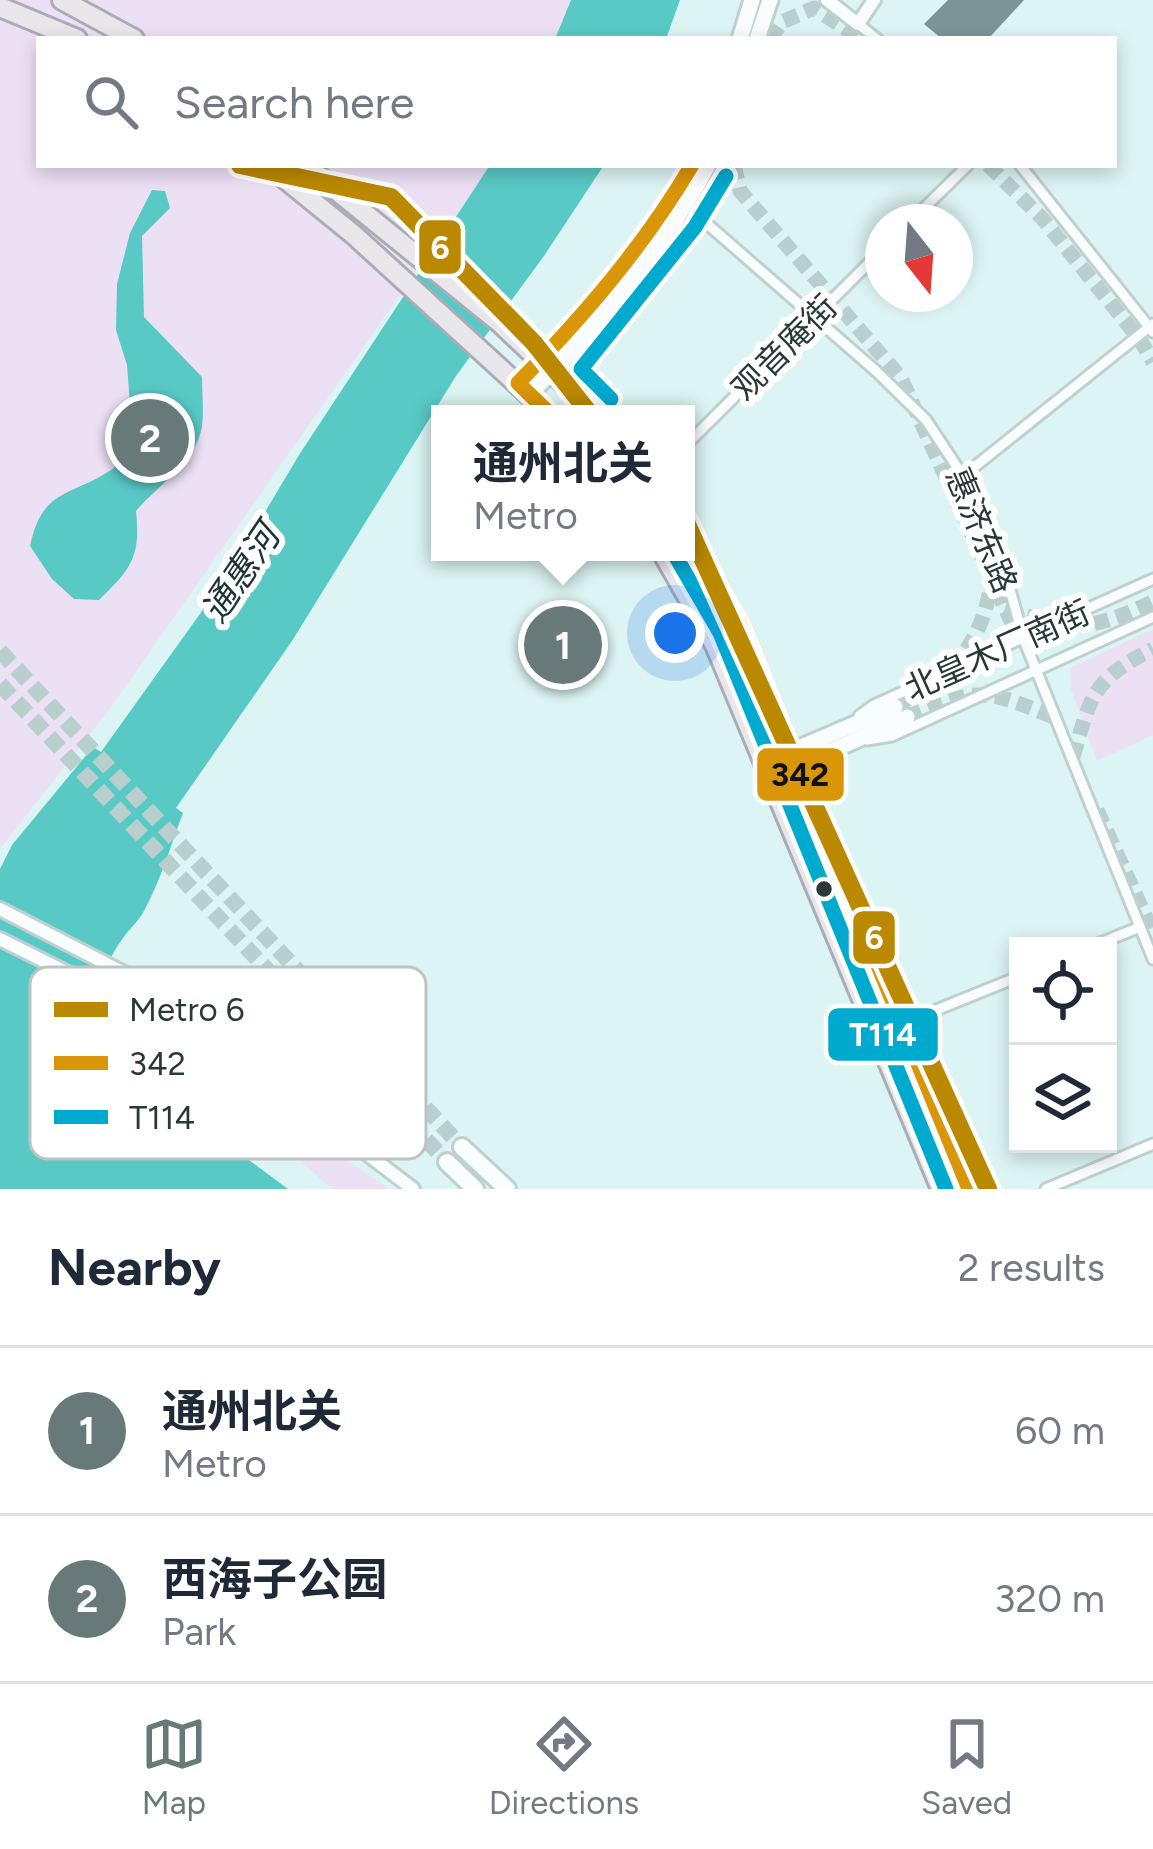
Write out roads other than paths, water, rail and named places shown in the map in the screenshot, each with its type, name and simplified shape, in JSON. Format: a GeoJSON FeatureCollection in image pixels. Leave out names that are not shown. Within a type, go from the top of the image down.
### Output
{"type":"FeatureCollection","features":[{"type":"Feature","properties":{"kind":"main road"},"geometry":{"type":"LineString","coordinates":[[62,0],[128,36]]}},
{"type":"Feature","properties":{"kind":"main road"},"geometry":{"type":"LineString","coordinates":[[0,8],[70,36]]}},
{"type":"Feature","properties":{"kind":"main road"},"geometry":{"type":"LineString","coordinates":[[272,168],[354,235],[541,405]]}},
{"type":"Feature","properties":{"kind":"main road"},"geometry":{"type":"LineString","coordinates":[[309,168],[519,339],[587,405]]}},
{"type":"Feature","properties":{"kind":"main road"},"geometry":{"type":"LineString","coordinates":[[695,548],[739,624],[969,1189]]}},
{"type":"Feature","properties":{"kind":"main road"},"geometry":{"type":"LineString","coordinates":[[667,561],[715,645],[941,1189]]}},
{"type":"Feature","properties":{"kind":"main road"},"geometry":{"type":"LineString","coordinates":[[462,1147],[507,1189]]}},
{"type":"Feature","properties":{"kind":"main road"},"geometry":{"type":"LineString","coordinates":[[447,1162],[475,1189]]}},
{"type":"Feature","properties":{"kind":"street"},"geometry":{"type":"LineString","coordinates":[[741,36],[752,0]]}},
{"type":"Feature","properties":{"kind":"street"},"geometry":{"type":"LineString","coordinates":[[758,36],[770,0]]}},
{"type":"Feature","properties":{"kind":"street"},"geometry":{"type":"LineString","coordinates":[[826,0],[873,36]]}},
{"type":"Feature","properties":{"kind":"street"},"geometry":{"type":"LineString","coordinates":[[858,24],[874,0]]}},
{"type":"Feature","properties":{"kind":"street"},"geometry":{"type":"LineString","coordinates":[[680,200],[691,168]]}},
{"type":"Feature","properties":{"kind":"street"},"geometry":{"type":"LineString","coordinates":[[524,389],[706,168]]}},
{"type":"Feature","properties":{"kind":"street"},"geometry":{"type":"LineString","coordinates":[[928,204],[965,168]]}},
{"type":"Feature","properties":{"kind":"street"},"geometry":{"type":"LineString","coordinates":[[963,476],[1152,328],[1022,168]]}},
{"type":"Feature","properties":{"kind":"street","name":"惠济东路"},"geometry":{"type":"LineString","coordinates":[[680,200],[926,420],[963,476],[1153,959]]}},
{"type":"Feature","properties":{"kind":"street","name":"观音庵街"},"geometry":{"type":"LineString","coordinates":[[695,437],[865,267]]}},
{"type":"Feature","properties":{"kind":"street","name":"北皇木厂南街"},"geometry":{"type":"LineString","coordinates":[[847,735],[874,705],[1153,580]]}},
{"type":"Feature","properties":{"kind":"street","name":"北皇木厂南街"},"geometry":{"type":"LineString","coordinates":[[847,735],[892,736],[1153,617]]}},
{"type":"Feature","properties":{"kind":"street","name":"北皇木厂南街"},"geometry":{"type":"LineString","coordinates":[[767,770],[901,712]]}},
{"type":"Feature","properties":{"kind":"street"},"geometry":{"type":"LineString","coordinates":[[0,909],[113,967]]}},
{"type":"Feature","properties":{"kind":"street"},"geometry":{"type":"LineString","coordinates":[[1115,937],[1140,927]]}},
{"type":"Feature","properties":{"kind":"street"},"geometry":{"type":"LineString","coordinates":[[0,940],[55,967]]}},
{"type":"Feature","properties":{"kind":"street"},"geometry":{"type":"LineString","coordinates":[[904,1023],[1009,980]]}},
{"type":"Feature","properties":{"kind":"street"},"geometry":{"type":"LineString","coordinates":[[1046,1189],[1153,1144]]}},
{"type":"Feature","properties":{"kind":"street"},"geometry":{"type":"LineString","coordinates":[[374,1159],[413,1189]]}},
{"type":"Feature","properties":{"kind":"water"},"geometry":{"type":"Polygon","coordinates":[[[571,0],[680,0],[667,36],[556,36],[571,0]]]}},
{"type":"Feature","properties":{"kind":"water","name":"通惠河"},"geometry":{"type":"Polygon","coordinates":[[[488,168],[602,168],[438,405],[431,405],[431,416],[292,641],[176,808],[183,813],[156,886],[105,967],[30,967],[30,1159],[247,1159],[288,1189],[0,1189],[0,869],[12,845],[93,747],[101,752],[225,579],[299,455],[488,168]]]}},
{"type":"Feature","properties":{"kind":"water"},"geometry":{"type":"Polygon","coordinates":[[[152,190],[165,191],[170,208],[142,236],[144,317],[202,377],[202,427],[184,463],[136,511],[137,540],[126,570],[99,600],[74,599],[52,579],[30,546],[49,505],[112,469],[133,443],[127,365],[116,330],[117,284],[130,233],[152,190]]]}},
{"type":"Feature","properties":{"kind":"tunnel"},"geometry":{"type":"LineString","coordinates":[[772,36],[782,22],[814,8],[856,36]]}},
{"type":"Feature","properties":{"kind":"tunnel"},"geometry":{"type":"LineString","coordinates":[[735,168],[740,191],[901,378],[1025,652]]}},
{"type":"Feature","properties":{"kind":"tunnel"},"geometry":{"type":"LineString","coordinates":[[991,168],[1042,218],[1153,362]]}},
{"type":"Feature","properties":{"kind":"tunnel"},"geometry":{"type":"LineString","coordinates":[[895,707],[948,670],[971,643],[992,581]]}},
{"type":"Feature","properties":{"kind":"tunnel"},"geometry":{"type":"LineString","coordinates":[[1005,608],[1047,622],[1079,625],[1112,619],[1153,602]]}},
{"type":"Feature","properties":{"kind":"tunnel"},"geometry":{"type":"LineString","coordinates":[[1073,757],[1097,691],[1118,670],[1153,649]]}},
{"type":"Feature","properties":{"kind":"tunnel"},"geometry":{"type":"LineString","coordinates":[[0,651],[294,967]]}},
{"type":"Feature","properties":{"kind":"tunnel"},"geometry":{"type":"LineString","coordinates":[[0,684],[265,967]]}},
{"type":"Feature","properties":{"kind":"tunnel"},"geometry":{"type":"LineString","coordinates":[[907,717],[951,700],[981,695],[1054,717]]}},
{"type":"Feature","properties":{"kind":"tunnel"},"geometry":{"type":"LineString","coordinates":[[1097,810],[1153,933]]}},
{"type":"Feature","properties":{"kind":"tunnel"},"geometry":{"type":"LineString","coordinates":[[426,1108],[462,1147]]}},
{"type":"Feature","properties":{"kind":"tunnel"},"geometry":{"type":"LineString","coordinates":[[426,1140],[447,1162]]}},
{"type":"Feature","properties":{"kind":"metro line","name":"6"},"geometry":{"type":"LineString","coordinates":[[254,168],[391,197],[534,343],[583,405]]}},
{"type":"Feature","properties":{"kind":"metro line","name":"6"},"geometry":{"type":"LineString","coordinates":[[695,542],[988,1189]]}},
{"type":"Feature","properties":{"kind":"place","name":"西海子公园"},"geometry":{"type":"Point","coordinates":[150,438]}},
{"type":"Feature","properties":{"kind":"place","name":"通州北关"},"geometry":{"type":"Point","coordinates":[563,645]}}]}
